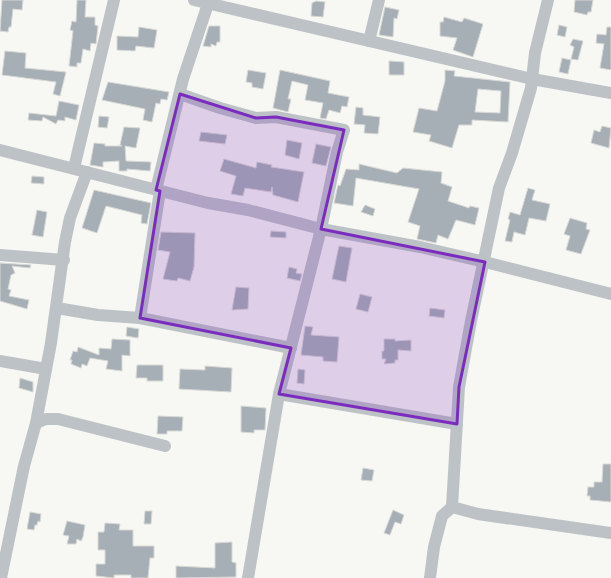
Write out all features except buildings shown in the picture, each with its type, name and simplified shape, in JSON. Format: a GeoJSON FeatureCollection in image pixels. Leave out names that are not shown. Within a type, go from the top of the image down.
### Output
{"type":"FeatureCollection","features":[{"type":"Feature","properties":{"kind":"street"},"geometry":{"type":"LineString","coordinates":[[74,168],[114,0]]}},
{"type":"Feature","properties":{"kind":"street"},"geometry":{"type":"LineString","coordinates":[[194,0],[532,79],[611,93]]}},
{"type":"Feature","properties":{"kind":"street"},"geometry":{"type":"LineString","coordinates":[[369,41],[379,0]]}},
{"type":"Feature","properties":{"kind":"street"},"geometry":{"type":"LineString","coordinates":[[430,578],[434,547],[442,516],[452,507],[461,380],[471,321],[485,262],[499,188],[512,153],[532,79],[535,53],[548,0]]}},
{"type":"Feature","properties":{"kind":"street"},"geometry":{"type":"LineString","coordinates":[[140,318],[158,190],[183,79],[208,4]]}},
{"type":"Feature","properties":{"kind":"street"},"geometry":{"type":"LineString","coordinates":[[180,94],[220,108],[256,118],[276,117],[344,130],[337,152],[321,229],[279,394],[248,578]]}},
{"type":"Feature","properties":{"kind":"street"},"geometry":{"type":"LineString","coordinates":[[0,150],[208,203],[271,216],[321,229],[420,247],[611,294]]}},
{"type":"Feature","properties":{"kind":"street"},"geometry":{"type":"LineString","coordinates":[[1,578],[24,466],[36,423],[57,308],[65,242],[70,218],[88,172]]}},
{"type":"Feature","properties":{"kind":"street"},"geometry":{"type":"LineString","coordinates":[[0,255],[64,260]]}},
{"type":"Feature","properties":{"kind":"street"},"geometry":{"type":"LineString","coordinates":[[57,308],[98,315],[140,318],[290,348]]}},
{"type":"Feature","properties":{"kind":"street"},"geometry":{"type":"LineString","coordinates":[[0,361],[46,369]]}},
{"type":"Feature","properties":{"kind":"street"},"geometry":{"type":"LineString","coordinates":[[279,394],[457,424]]}},
{"type":"Feature","properties":{"kind":"street"},"geometry":{"type":"LineString","coordinates":[[36,423],[46,419],[58,419],[165,446]]}},
{"type":"Feature","properties":{"kind":"street"},"geometry":{"type":"LineString","coordinates":[[452,507],[478,514],[611,533]]}},
{"type":"Feature","properties":{"kind":"highlighted area"},"geometry":{"type":"Polygon","coordinates":[[[180,94],[256,118],[276,117],[344,130],[321,229],[485,262],[459,387],[457,424],[279,394],[291,348],[140,318],[160,191],[156,190],[180,94]]]}}]}
